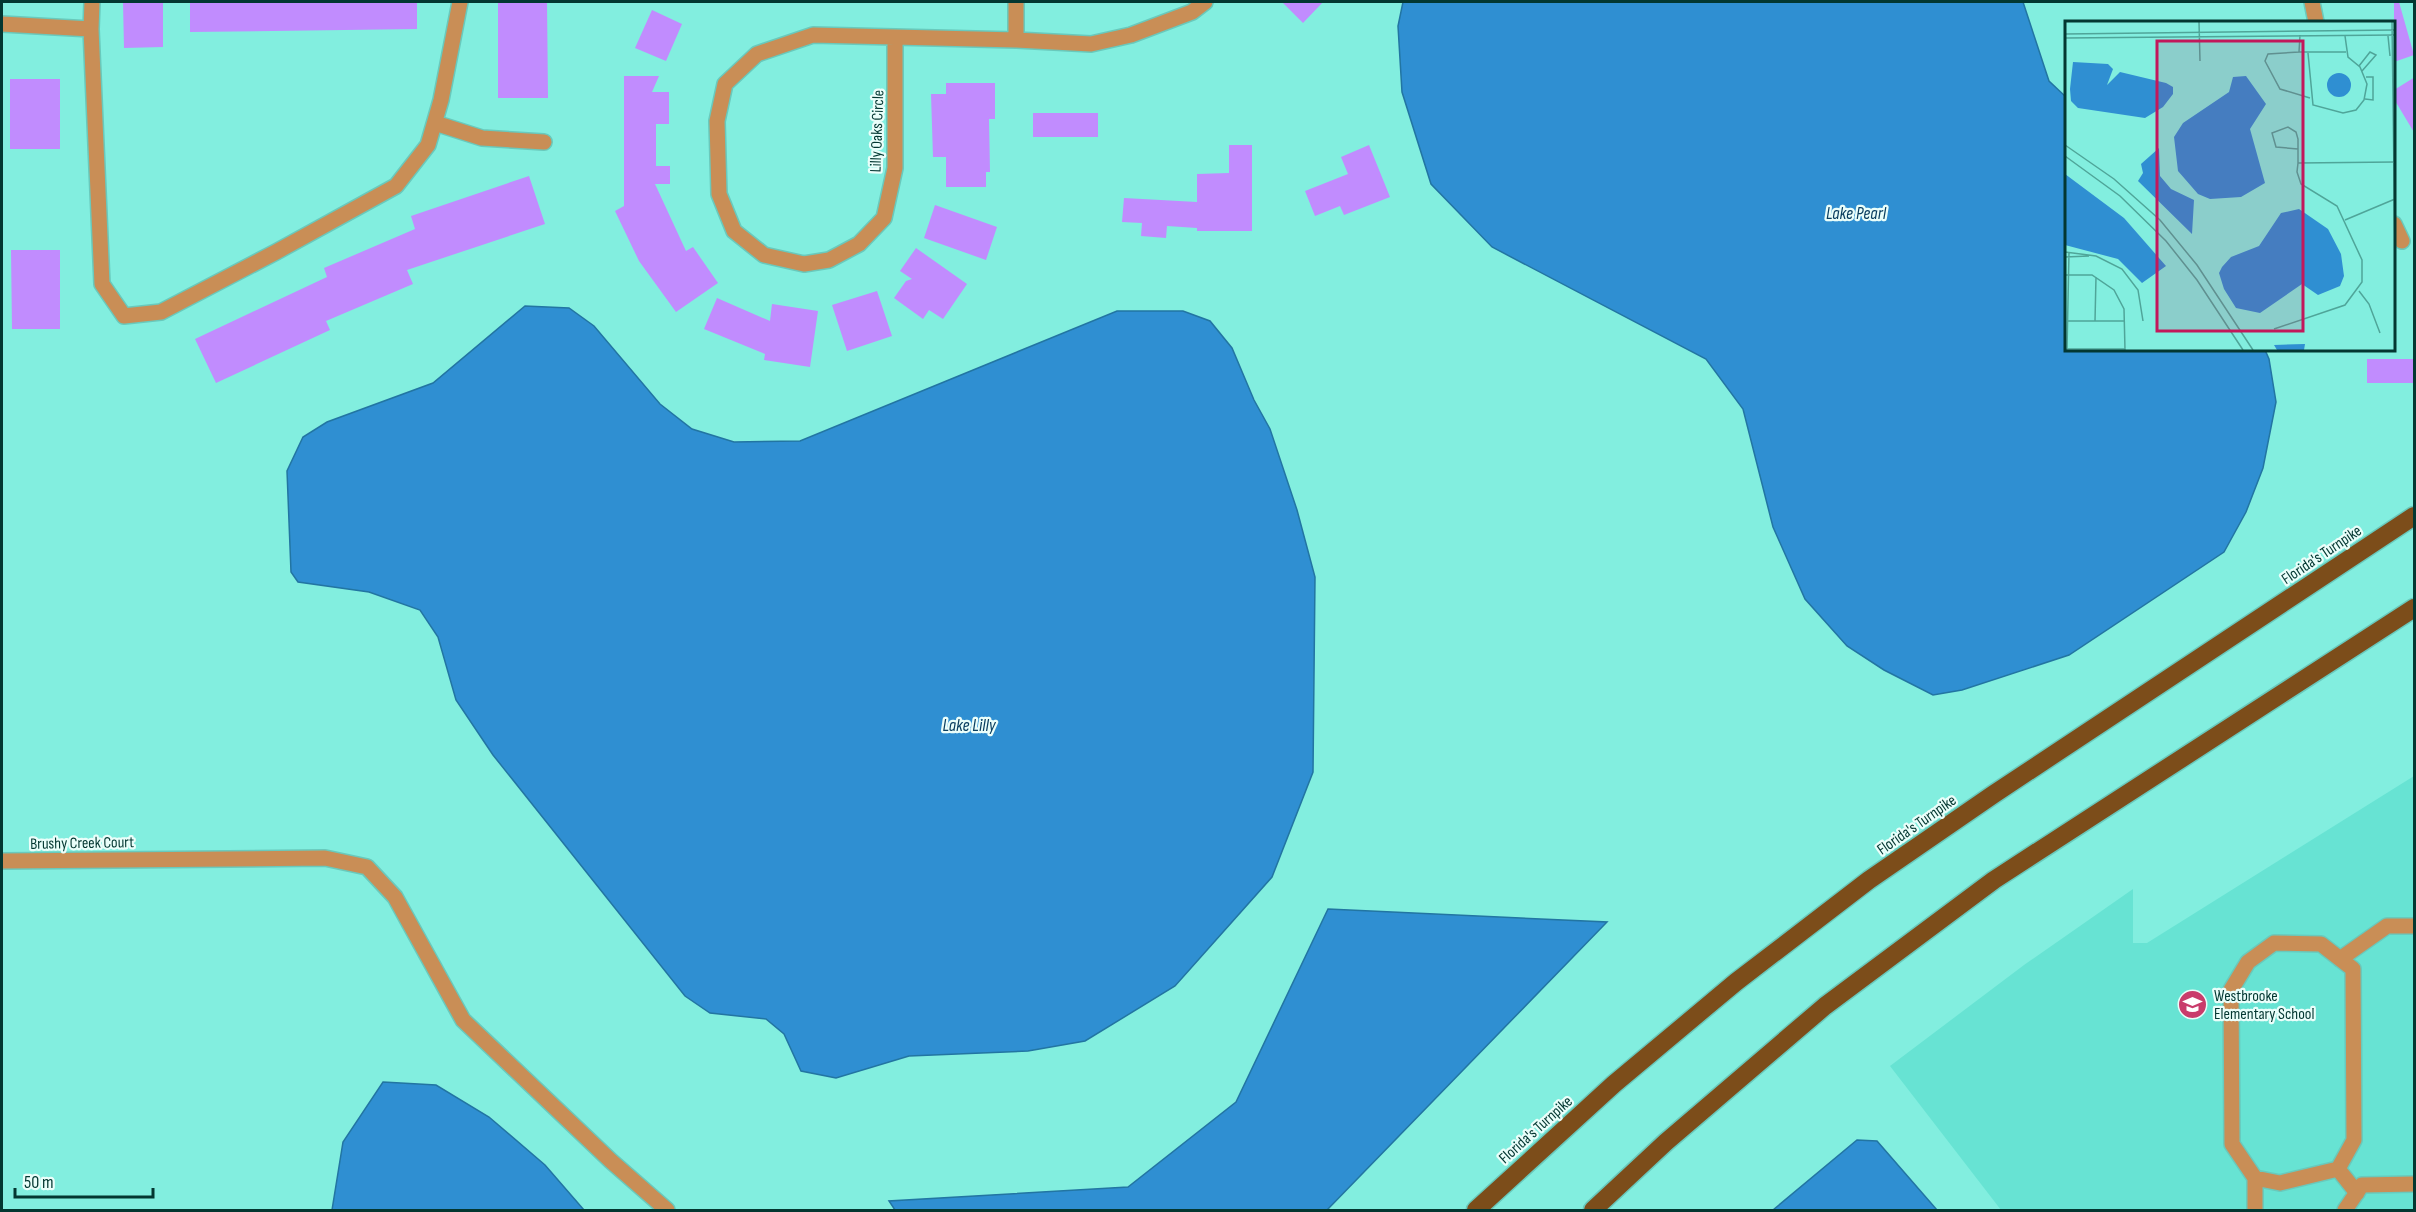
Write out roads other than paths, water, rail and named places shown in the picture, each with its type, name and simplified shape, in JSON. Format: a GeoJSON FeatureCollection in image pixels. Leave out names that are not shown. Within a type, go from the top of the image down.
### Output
{"type":"FeatureCollection","features":[{"type":"Feature","properties":{"kind":"highway","name":"Florida's Turnpike"},"geometry":{"type":"LineString","coordinates":[[1476,1210],[1622,1076],[1736,982],[1869,880],[1994,794],[2415,516]]}},
{"type":"Feature","properties":{"kind":"highway"},"geometry":{"type":"LineString","coordinates":[[1593,1210],[1666,1142],[1825,1006],[1994,879],[2415,608]]}},
{"type":"Feature","properties":{"kind":"street"},"geometry":{"type":"LineString","coordinates":[[92,2],[91,29],[102,284],[124,316],[161,312],[396,186],[428,145],[441,100],[460,2]]}},
{"type":"Feature","properties":{"kind":"street"},"geometry":{"type":"LineString","coordinates":[[1016,2],[1016,40]]}},
{"type":"Feature","properties":{"kind":"street","name":"Lilly Oaks Circle"},"geometry":{"type":"LineString","coordinates":[[896,37],[895,168],[884,218],[859,244],[829,260],[804,264],[764,255],[734,231],[719,194],[717,120],[725,84],[757,54],[813,35],[896,37],[1016,40],[1091,44],[1131,35],[1192,12],[1205,2]]}},
{"type":"Feature","properties":{"kind":"street"},"geometry":{"type":"LineString","coordinates":[[2312,2],[2316,21]]}},
{"type":"Feature","properties":{"kind":"street"},"geometry":{"type":"LineString","coordinates":[[2,24],[91,29]]}},
{"type":"Feature","properties":{"kind":"street"},"geometry":{"type":"LineString","coordinates":[[435,123],[482,138],[544,142]]}},
{"type":"Feature","properties":{"kind":"street"},"geometry":{"type":"LineString","coordinates":[[2395,226],[2402,241]]}},
{"type":"Feature","properties":{"kind":"street","name":"Brushy Creek Court"},"geometry":{"type":"LineString","coordinates":[[2,861],[325,858],[367,867],[395,897],[463,1020],[611,1161],[667,1210]]}},
{"type":"Feature","properties":{"kind":"street"},"geometry":{"type":"LineString","coordinates":[[2340,959],[2386,926],[2415,926]]}},
{"type":"Feature","properties":{"kind":"street"},"geometry":{"type":"LineString","coordinates":[[2255,1178],[2280,1183],[2338,1169],[2354,1140],[2353,969],[2321,944],[2274,944],[2248,962],[2231,990],[2232,1144],[2255,1178],[2255,1210]]}},
{"type":"Feature","properties":{"kind":"street"},"geometry":{"type":"LineString","coordinates":[[2338,1169],[2357,1193]]}},
{"type":"Feature","properties":{"kind":"street"},"geometry":{"type":"LineString","coordinates":[[2345,1210],[2362,1185],[2415,1184]]}},
{"type":"Feature","properties":{"kind":"water","name":"Lake Pearl"},"geometry":{"type":"Polygon","coordinates":[[[1403,2],[2023,2],[2049,81],[2065,96],[2065,351],[2265,351],[2269,359],[2276,402],[2263,468],[2246,512],[2224,552],[2069,655],[1962,690],[1933,695],[1884,670],[1847,646],[1805,599],[1773,527],[1743,409],[1706,359],[1492,247],[1431,184],[1402,92],[1398,26],[1403,2]]]}},
{"type":"Feature","properties":{"kind":"water","name":"Lake Lilly"},"geometry":{"type":"Polygon","coordinates":[[[525,306],[569,308],[594,326],[660,404],[692,429],[734,442],[800,441],[1117,311],[1183,311],[1210,321],[1232,348],[1254,400],[1270,429],[1297,510],[1315,577],[1313,772],[1272,877],[1175,986],[1085,1041],[1028,1051],[909,1056],[836,1078],[801,1071],[784,1034],[766,1019],[710,1013],[685,996],[493,755],[456,700],[438,637],[420,610],[369,592],[298,582],[291,572],[287,471],[303,437],[327,422],[433,383],[525,306]]]}},
{"type":"Feature","properties":{"kind":"water"},"geometry":{"type":"Polygon","coordinates":[[[1328,909],[1607,922],[1327,1210],[895,1210],[889,1201],[1128,1187],[1236,1102],[1328,909]]]}},
{"type":"Feature","properties":{"kind":"water"},"geometry":{"type":"Polygon","coordinates":[[[383,1082],[436,1085],[489,1117],[545,1165],[584,1210],[332,1210],[343,1142],[383,1082]]]}},
{"type":"Feature","properties":{"kind":"water"},"geometry":{"type":"Polygon","coordinates":[[[1857,1140],[1877,1141],[1937,1210],[1773,1210],[1857,1140]]]}},
{"type":"Feature","properties":{"kind":"place","name":"Westbrooke Elementary School"},"geometry":{"type":"Point","coordinates":[2193,1004]}}]}
